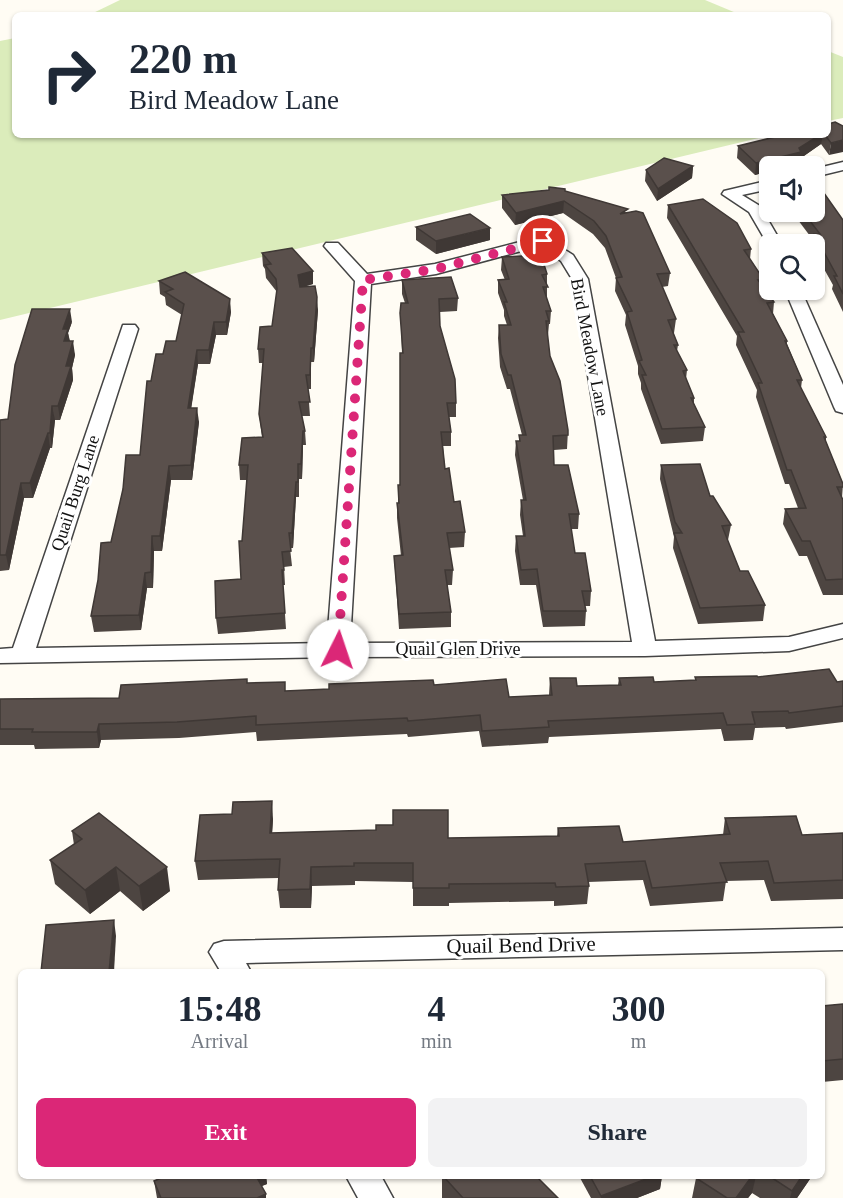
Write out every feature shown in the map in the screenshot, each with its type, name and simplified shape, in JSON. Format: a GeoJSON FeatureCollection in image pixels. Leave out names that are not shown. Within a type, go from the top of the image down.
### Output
{"type":"FeatureCollection","features":[{"type":"Feature","properties":{"kind":"street"},"geometry":{"type":"LineString","coordinates":[[825,170],[843,166]]}},
{"type":"Feature","properties":{"kind":"street"},"geometry":{"type":"LineString","coordinates":[[759,187],[729,194],[755,210],[759,217]]}},
{"type":"Feature","properties":{"kind":"street","name":"Bird Meadow Lane"},"geometry":{"type":"LineString","coordinates":[[363,280],[436,269],[543,241],[567,258],[580,279],[645,649]]}},
{"type":"Feature","properties":{"kind":"street"},"geometry":{"type":"LineString","coordinates":[[333,246],[363,280],[338,650]]}},
{"type":"Feature","properties":{"kind":"street"},"geometry":{"type":"LineString","coordinates":[[797,300],[843,406]]}},
{"type":"Feature","properties":{"kind":"street","name":"Quail Burg Lane"},"geometry":{"type":"LineString","coordinates":[[11,656],[129,329]]}},
{"type":"Feature","properties":{"kind":"street","name":"Quail Glen Drive"},"geometry":{"type":"LineString","coordinates":[[11,656],[338,650],[645,649],[789,644],[843,631]]}},
{"type":"Feature","properties":{"kind":"street","name":"Quail Bend Drive"},"geometry":{"type":"LineString","coordinates":[[234,969],[224,952],[843,939]]}},
{"type":"Feature","properties":{"kind":"street"},"geometry":{"type":"LineString","coordinates":[[365,1179],[376,1198]]}},
{"type":"Feature","properties":{"kind":"green space"},"geometry":{"type":"Polygon","coordinates":[[[120,0],[705,0],[734,12],[95,12],[120,0]]]}},
{"type":"Feature","properties":{"kind":"green space"},"geometry":{"type":"Polygon","coordinates":[[[12,39],[12,138],[758,138],[0,320],[0,41],[12,39]]]}},
{"type":"Feature","properties":{"kind":"green space"},"geometry":{"type":"Polygon","coordinates":[[[831,52],[843,57],[843,118],[831,120],[831,52]]]}},
{"type":"Feature","properties":{"kind":"building"},"geometry":{"type":"Polygon","coordinates":[[[835,122],[843,126],[843,140],[831,143],[827,138],[831,138],[831,123],[835,122]]]}},
{"type":"Feature","properties":{"kind":"building"},"geometry":{"type":"Polygon","coordinates":[[[771,138],[815,138],[799,148],[801,152],[785,156],[759,156],[759,162],[756,163],[738,146],[771,138]]]}},
{"type":"Feature","properties":{"kind":"building"},"geometry":{"type":"Polygon","coordinates":[[[664,158],[693,166],[658,189],[646,170],[664,158]]]}},
{"type":"Feature","properties":{"kind":"building"},"geometry":{"type":"Polygon","coordinates":[[[549,187],[565,189],[565,191],[628,209],[620,214],[636,211],[643,213],[670,273],[657,274],[676,319],[668,320],[678,345],[674,345],[687,370],[683,371],[694,398],[691,398],[705,427],[662,429],[642,375],[646,375],[639,361],[642,360],[627,312],[632,311],[616,278],[622,277],[606,236],[594,221],[564,201],[516,213],[502,195],[549,190],[549,187]]]}},
{"type":"Feature","properties":{"kind":"building"},"geometry":{"type":"Polygon","coordinates":[[[825,195],[843,220],[843,294],[834,276],[837,276],[825,254],[825,234],[820,234],[811,222],[825,222],[825,195]]]}},
{"type":"Feature","properties":{"kind":"building"},"geometry":{"type":"Polygon","coordinates":[[[703,199],[737,223],[751,249],[744,250],[759,272],[759,300],[774,302],[767,303],[787,341],[785,341],[802,380],[797,380],[826,437],[824,437],[843,484],[843,487],[837,487],[843,500],[843,579],[826,580],[810,541],[802,541],[785,509],[806,508],[791,470],[787,470],[758,383],[762,383],[738,332],[744,332],[668,205],[703,199]]]}},
{"type":"Feature","properties":{"kind":"building"},"geometry":{"type":"Polygon","coordinates":[[[470,214],[490,228],[436,241],[416,227],[470,214]]]}},
{"type":"Feature","properties":{"kind":"building"},"geometry":{"type":"Polygon","coordinates":[[[292,248],[313,271],[298,275],[300,287],[315,286],[317,297],[310,375],[306,375],[310,402],[299,402],[305,431],[303,431],[301,464],[298,464],[292,533],[289,533],[291,551],[282,552],[285,613],[216,618],[215,581],[241,579],[239,541],[242,541],[248,465],[239,465],[242,438],[263,437],[259,414],[264,349],[258,349],[260,327],[272,326],[277,289],[276,279],[265,265],[271,264],[262,253],[292,248]]]}},
{"type":"Feature","properties":{"kind":"building"},"geometry":{"type":"Polygon","coordinates":[[[541,255],[547,274],[542,275],[548,287],[543,287],[551,311],[546,311],[549,321],[546,321],[550,356],[560,381],[568,430],[568,435],[553,436],[554,465],[568,465],[579,514],[569,514],[575,553],[585,553],[591,591],[582,591],[586,611],[543,611],[537,569],[521,570],[516,536],[525,536],[521,500],[526,500],[516,441],[520,441],[519,435],[526,435],[511,375],[508,375],[501,354],[499,325],[511,325],[504,302],[507,302],[498,280],[509,279],[502,257],[541,255]]]}},
{"type":"Feature","properties":{"kind":"building"},"geometry":{"type":"Polygon","coordinates":[[[185,272],[230,299],[226,322],[214,322],[209,350],[197,350],[188,408],[197,408],[191,465],[169,466],[160,536],[152,536],[151,572],[145,573],[139,615],[91,616],[98,580],[101,543],[111,542],[123,489],[126,455],[140,455],[147,381],[151,381],[156,354],[163,354],[166,341],[176,341],[184,304],[165,292],[173,289],[159,281],[185,272]]]}},
{"type":"Feature","properties":{"kind":"building"},"geometry":{"type":"Polygon","coordinates":[[[451,277],[458,298],[439,299],[440,326],[455,379],[456,403],[447,403],[451,432],[441,432],[445,469],[449,468],[454,502],[460,501],[465,532],[447,533],[453,570],[445,570],[451,612],[399,614],[394,556],[403,555],[397,503],[399,503],[398,485],[400,485],[400,353],[403,353],[400,313],[401,303],[408,303],[402,280],[451,277]]]}},
{"type":"Feature","properties":{"kind":"building"},"geometry":{"type":"Polygon","coordinates":[[[32,309],[70,309],[63,329],[68,329],[64,341],[73,341],[66,366],[71,366],[58,406],[52,406],[50,433],[48,433],[30,483],[21,483],[6,555],[0,555],[0,420],[8,419],[15,365],[32,309]]]}},
{"type":"Feature","properties":{"kind":"building"},"geometry":{"type":"Polygon","coordinates":[[[700,464],[710,496],[713,496],[731,525],[722,526],[740,571],[748,571],[765,605],[700,608],[674,533],[682,533],[675,522],[661,465],[700,464]]]}},
{"type":"Feature","properties":{"kind":"building"},"geometry":{"type":"Polygon","coordinates":[[[829,669],[837,682],[843,681],[843,706],[789,713],[788,711],[752,712],[755,724],[727,725],[723,713],[548,721],[549,727],[482,731],[480,715],[408,721],[407,718],[256,725],[256,716],[177,722],[99,724],[97,732],[32,732],[33,729],[0,729],[0,699],[119,698],[121,685],[247,679],[247,683],[285,682],[285,691],[329,689],[329,684],[433,680],[434,685],[506,679],[509,697],[552,695],[550,678],[576,678],[577,686],[621,685],[619,678],[653,677],[654,682],[696,680],[695,677],[758,677],[829,669]]]}},
{"type":"Feature","properties":{"kind":"building"},"geometry":{"type":"Polygon","coordinates":[[[272,801],[270,833],[376,830],[376,825],[393,825],[393,810],[448,810],[448,838],[559,836],[558,828],[619,826],[623,842],[730,834],[725,818],[796,816],[802,835],[843,833],[843,880],[774,883],[768,861],[720,863],[727,882],[652,888],[645,861],[585,864],[589,886],[556,887],[555,883],[449,884],[449,888],[413,888],[413,863],[354,863],[354,866],[311,867],[310,889],[278,890],[280,859],[195,861],[200,815],[232,814],[233,802],[272,801]]]}},
{"type":"Feature","properties":{"kind":"building"},"geometry":{"type":"Polygon","coordinates":[[[99,813],[167,867],[139,886],[116,867],[85,890],[50,860],[82,839],[72,831],[99,813]]]}},
{"type":"Feature","properties":{"kind":"building"},"geometry":{"type":"Polygon","coordinates":[[[114,920],[109,969],[41,969],[46,925],[114,920]]]}},
{"type":"Feature","properties":{"kind":"building"},"geometry":{"type":"Polygon","coordinates":[[[843,1004],[843,1059],[825,1061],[825,1006],[843,1004]]]}},
{"type":"Feature","properties":{"kind":"building"},"geometry":{"type":"Polygon","coordinates":[[[159,1179],[258,1179],[266,1194],[257,1198],[161,1198],[154,1181],[159,1179]]]}},
{"type":"Feature","properties":{"kind":"building"},"geometry":{"type":"Polygon","coordinates":[[[446,1179],[539,1179],[558,1198],[463,1198],[446,1179]]]}},
{"type":"Feature","properties":{"kind":"building"},"geometry":{"type":"Polygon","coordinates":[[[592,1179],[646,1179],[601,1196],[592,1179]]]}},
{"type":"Feature","properties":{"kind":"building"},"geometry":{"type":"Polygon","coordinates":[[[698,1179],[750,1179],[736,1198],[727,1198],[698,1179]]]}},
{"type":"Feature","properties":{"kind":"building"},"geometry":{"type":"Polygon","coordinates":[[[774,1179],[800,1179],[792,1191],[774,1179]]]}},
{"type":"Feature","properties":{"kind":"route"},"geometry":{"type":"LineString","coordinates":[[338,650],[363,280],[436,269],[543,241]]}}]}
